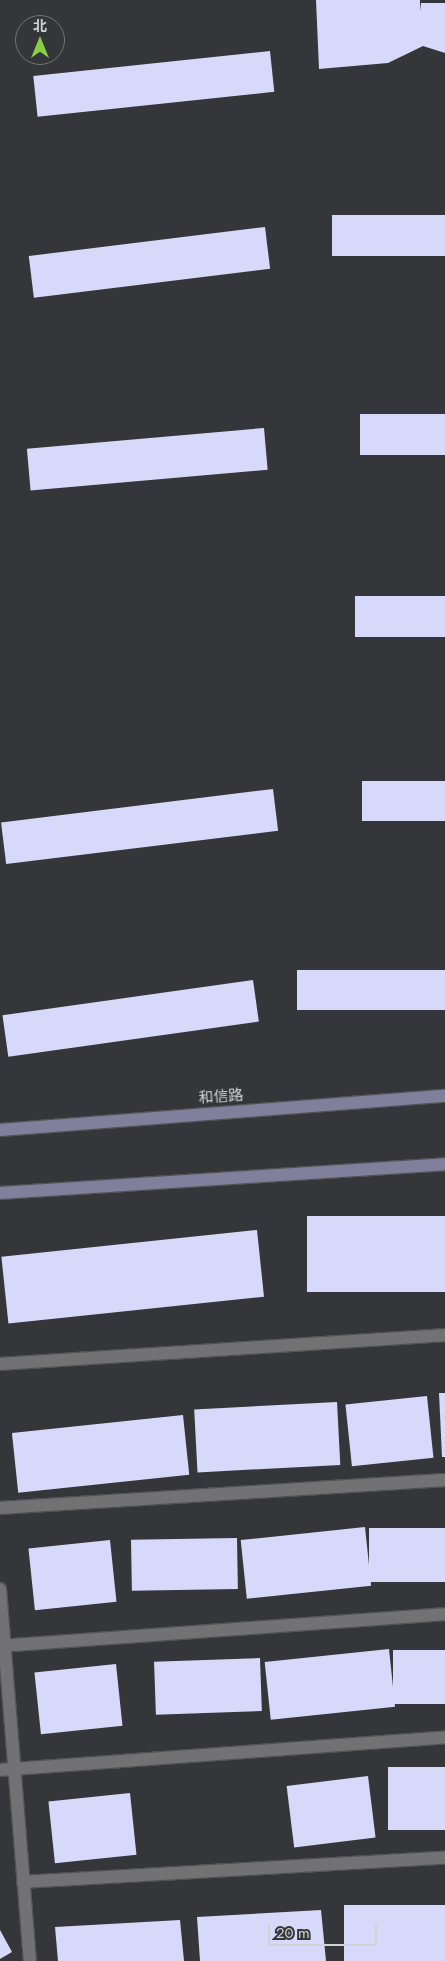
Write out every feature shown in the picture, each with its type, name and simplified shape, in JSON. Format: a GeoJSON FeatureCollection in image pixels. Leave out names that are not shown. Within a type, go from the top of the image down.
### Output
{"type":"FeatureCollection","features":[{"type":"Feature","properties":{"kind":"street","name":"和信路"},"geometry":{"type":"LineString","coordinates":[[0,1130],[445,1096]]}},
{"type":"Feature","properties":{"kind":"street"},"geometry":{"type":"LineString","coordinates":[[0,1193],[445,1164]]}},
{"type":"Feature","properties":{"kind":"street"},"geometry":{"type":"LineString","coordinates":[[0,1364],[445,1335]]}},
{"type":"Feature","properties":{"kind":"street"},"geometry":{"type":"LineString","coordinates":[[0,1508],[445,1480]]}},
{"type":"Feature","properties":{"kind":"street"},"geometry":{"type":"LineString","coordinates":[[0,1589],[6,1770],[24,1882],[30,1961]]}},
{"type":"Feature","properties":{"kind":"street"},"geometry":{"type":"LineString","coordinates":[[2,1646],[445,1614]]}},
{"type":"Feature","properties":{"kind":"street"},"geometry":{"type":"LineString","coordinates":[[6,1770],[445,1737]]}},
{"type":"Feature","properties":{"kind":"street"},"geometry":{"type":"LineString","coordinates":[[24,1882],[445,1858]]}},
{"type":"Feature","properties":{"kind":"building"},"geometry":{"type":"Polygon","coordinates":[[[316,0],[420,0],[420,11],[421,3],[445,3],[445,53],[423,46],[388,63],[319,69],[316,0]]]}},
{"type":"Feature","properties":{"kind":"building"},"geometry":{"type":"Polygon","coordinates":[[[270,51],[274,92],[38,117],[33,76],[270,51]]]}},
{"type":"Feature","properties":{"kind":"building"},"geometry":{"type":"Polygon","coordinates":[[[332,215],[445,215],[445,256],[332,256],[332,215]]]}},
{"type":"Feature","properties":{"kind":"building"},"geometry":{"type":"Polygon","coordinates":[[[265,227],[270,269],[34,298],[29,256],[265,227]]]}},
{"type":"Feature","properties":{"kind":"building"},"geometry":{"type":"Polygon","coordinates":[[[360,414],[445,414],[445,455],[360,455],[360,414]]]}},
{"type":"Feature","properties":{"kind":"building"},"geometry":{"type":"Polygon","coordinates":[[[264,428],[268,470],[31,491],[27,449],[264,428]]]}},
{"type":"Feature","properties":{"kind":"building"},"geometry":{"type":"Polygon","coordinates":[[[355,596],[445,596],[445,637],[355,637],[355,596]]]}},
{"type":"Feature","properties":{"kind":"building"},"geometry":{"type":"Polygon","coordinates":[[[362,781],[445,781],[445,821],[362,821],[362,781]]]}},
{"type":"Feature","properties":{"kind":"building"},"geometry":{"type":"Polygon","coordinates":[[[273,789],[278,831],[6,864],[1,822],[273,789]]]}},
{"type":"Feature","properties":{"kind":"building"},"geometry":{"type":"Polygon","coordinates":[[[297,970],[445,970],[445,1010],[297,1010],[297,970]]]}},
{"type":"Feature","properties":{"kind":"building"},"geometry":{"type":"Polygon","coordinates":[[[253,980],[259,1022],[8,1057],[2,1015],[253,980]]]}},
{"type":"Feature","properties":{"kind":"building"},"geometry":{"type":"Polygon","coordinates":[[[307,1216],[445,1216],[445,1292],[307,1292],[307,1216]]]}},
{"type":"Feature","properties":{"kind":"building"},"geometry":{"type":"Polygon","coordinates":[[[257,1230],[264,1297],[8,1323],[1,1257],[257,1230]]]}},
{"type":"Feature","properties":{"kind":"building"},"geometry":{"type":"Polygon","coordinates":[[[439,1393],[445,1393],[445,1457],[442,1457],[439,1393]]]}},
{"type":"Feature","properties":{"kind":"building"},"geometry":{"type":"Polygon","coordinates":[[[427,1396],[433,1458],[352,1466],[345,1405],[427,1396]]]}},
{"type":"Feature","properties":{"kind":"building"},"geometry":{"type":"Polygon","coordinates":[[[337,1402],[340,1465],[197,1472],[194,1409],[337,1402]]]}},
{"type":"Feature","properties":{"kind":"building"},"geometry":{"type":"Polygon","coordinates":[[[183,1415],[189,1475],[18,1493],[12,1433],[183,1415]]]}},
{"type":"Feature","properties":{"kind":"building"},"geometry":{"type":"Polygon","coordinates":[[[365,1527],[371,1586],[247,1599],[241,1540],[365,1527]]]}},
{"type":"Feature","properties":{"kind":"building"},"geometry":{"type":"Polygon","coordinates":[[[369,1528],[445,1528],[445,1582],[369,1582],[369,1528]]]}},
{"type":"Feature","properties":{"kind":"building"},"geometry":{"type":"Polygon","coordinates":[[[237,1538],[238,1589],[132,1591],[131,1540],[237,1538]]]}},
{"type":"Feature","properties":{"kind":"building"},"geometry":{"type":"Polygon","coordinates":[[[110,1540],[116,1602],[35,1610],[28,1549],[110,1540]]]}},
{"type":"Feature","properties":{"kind":"building"},"geometry":{"type":"Polygon","coordinates":[[[389,1649],[395,1707],[271,1720],[265,1662],[389,1649]]]}},
{"type":"Feature","properties":{"kind":"building"},"geometry":{"type":"Polygon","coordinates":[[[393,1650],[445,1650],[445,1704],[393,1704],[393,1650]]]}},
{"type":"Feature","properties":{"kind":"building"},"geometry":{"type":"Polygon","coordinates":[[[260,1658],[262,1711],[156,1715],[154,1662],[260,1658]]]}},
{"type":"Feature","properties":{"kind":"building"},"geometry":{"type":"Polygon","coordinates":[[[116,1664],[122,1726],[41,1734],[34,1673],[116,1664]]]}},
{"type":"Feature","properties":{"kind":"building"},"geometry":{"type":"Polygon","coordinates":[[[388,1767],[445,1767],[445,1830],[388,1830],[388,1767]]]}},
{"type":"Feature","properties":{"kind":"building"},"geometry":{"type":"Polygon","coordinates":[[[368,1776],[376,1838],[294,1848],[287,1786],[368,1776]]]}},
{"type":"Feature","properties":{"kind":"building"},"geometry":{"type":"Polygon","coordinates":[[[130,1793],[136,1855],[55,1863],[48,1802],[130,1793]]]}},
{"type":"Feature","properties":{"kind":"building"},"geometry":{"type":"Polygon","coordinates":[[[344,1905],[445,1905],[445,1961],[344,1961],[344,1905]]]}},
{"type":"Feature","properties":{"kind":"building"},"geometry":{"type":"Polygon","coordinates":[[[321,1910],[326,1961],[200,1961],[197,1917],[321,1910]]]}},
{"type":"Feature","properties":{"kind":"building"},"geometry":{"type":"Polygon","coordinates":[[[180,1920],[184,1961],[58,1961],[55,1927],[180,1920]]]}},
{"type":"Feature","properties":{"kind":"building"},"geometry":{"type":"Polygon","coordinates":[[[0,1930],[12,1952],[0,1959],[0,1930]]]}}]}
